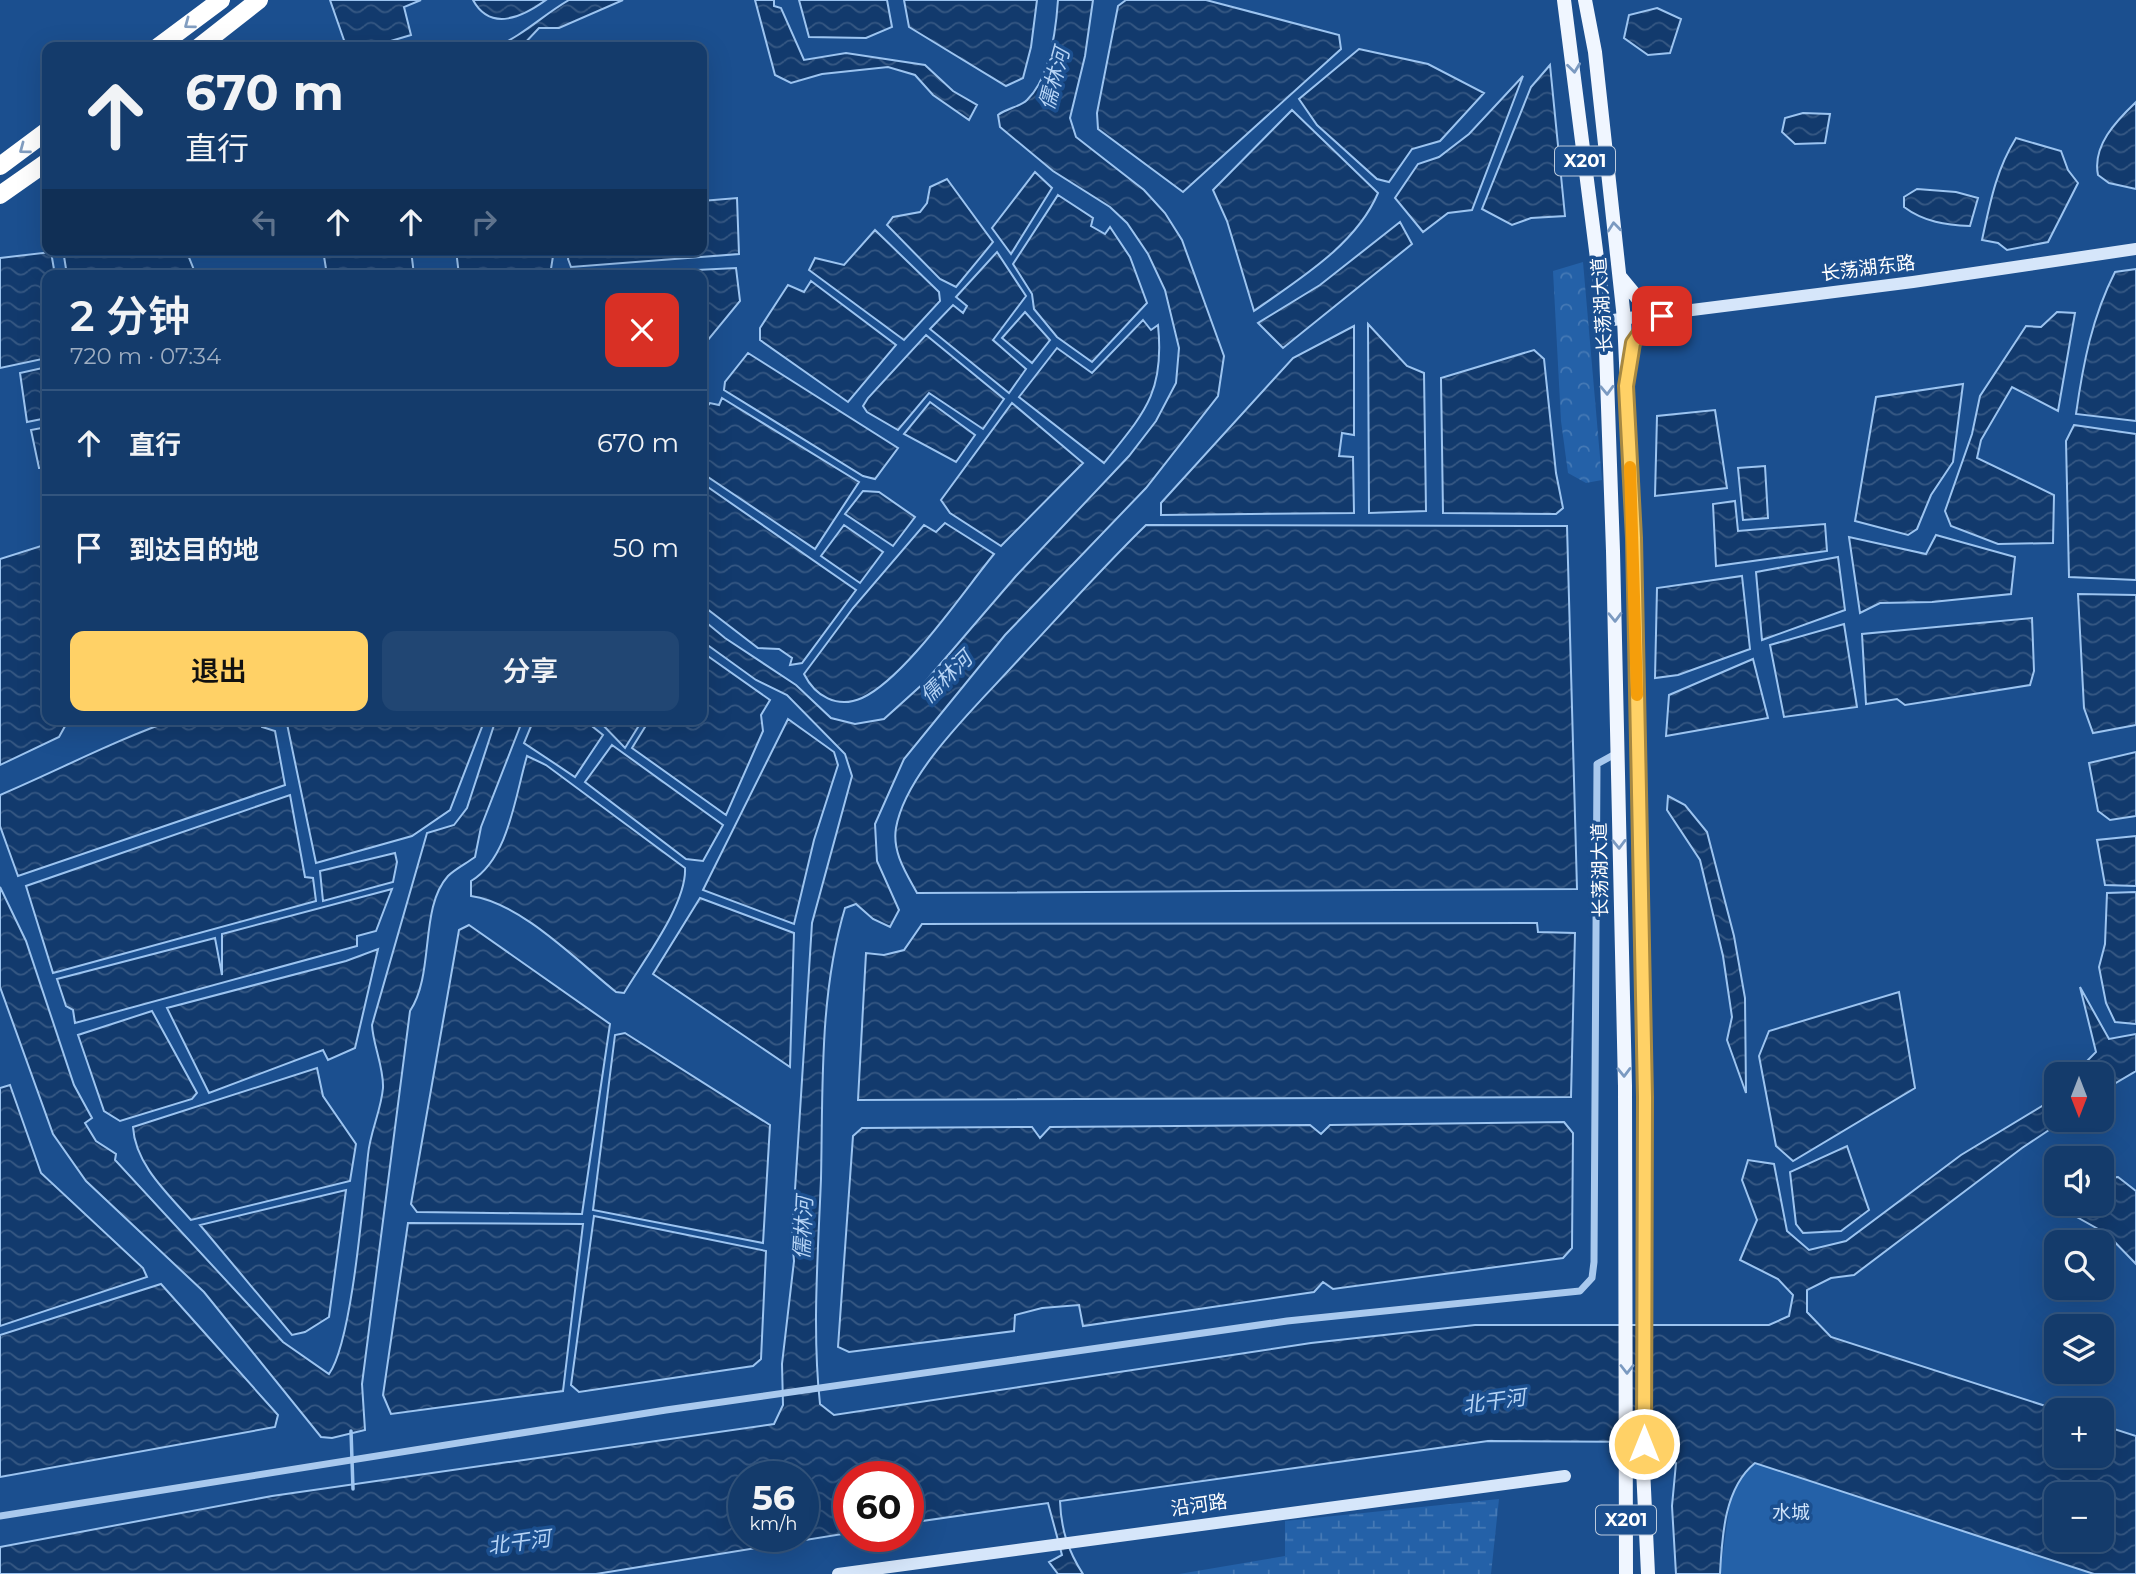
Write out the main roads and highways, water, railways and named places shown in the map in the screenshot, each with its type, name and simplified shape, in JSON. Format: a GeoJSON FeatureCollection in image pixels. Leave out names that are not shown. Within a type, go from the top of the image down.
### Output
{"type":"FeatureCollection","features":[{"type":"Feature","properties":{"kind":"highway"},"geometry":{"type":"LineString","coordinates":[[165,42],[220,0]]}},
{"type":"Feature","properties":{"kind":"highway"},"geometry":{"type":"LineString","coordinates":[[205,42],[259,0]]}},
{"type":"Feature","properties":{"kind":"highway"},"geometry":{"type":"LineString","coordinates":[[0,166],[42,135]]}},
{"type":"Feature","properties":{"kind":"highway"},"geometry":{"type":"LineString","coordinates":[[0,195],[42,166]]}},
{"type":"Feature","properties":{"kind":"main road","name":"长荡湖大道"},"geometry":{"type":"LineString","coordinates":[[1564,0],[1605,321],[1617,753],[1627,1301],[1626,1574]]}},
{"type":"Feature","properties":{"kind":"main road","name":"长荡湖大道"},"geometry":{"type":"LineString","coordinates":[[1585,0],[1595,51],[1624,319],[1634,538],[1645,1097],[1643,1468],[1648,1574]]}},
{"type":"Feature","properties":{"kind":"main road"},"geometry":{"type":"LineString","coordinates":[[1619,275],[1640,301],[1668,313],[1645,326],[1633,343],[1626,386]]}},
{"type":"Feature","properties":{"kind":"water"},"geometry":{"type":"Polygon","coordinates":[[[330,0],[421,0],[404,7],[411,35],[387,42],[345,42],[330,0]]]}},
{"type":"Feature","properties":{"kind":"water"},"geometry":{"type":"Polygon","coordinates":[[[473,0],[546,0],[518,16],[498,19],[480,10],[473,0]]]}},
{"type":"Feature","properties":{"kind":"water"},"geometry":{"type":"Polygon","coordinates":[[[569,0],[623,0],[559,28],[539,28],[526,42],[506,42],[569,0]]]}},
{"type":"Feature","properties":{"kind":"water"},"geometry":{"type":"Polygon","coordinates":[[[755,0],[774,0],[774,6],[781,8],[804,60],[846,53],[925,65],[953,91],[977,105],[969,120],[933,95],[915,75],[888,67],[822,74],[791,83],[775,75],[755,0]]]}},
{"type":"Feature","properties":{"kind":"water"},"geometry":{"type":"Polygon","coordinates":[[[799,0],[887,0],[892,27],[866,38],[809,37],[799,0]]]}},
{"type":"Feature","properties":{"kind":"water"},"geometry":{"type":"Polygon","coordinates":[[[904,0],[1037,0],[1031,47],[1023,78],[1006,86],[909,27],[904,0]]]}},
{"type":"Feature","properties":{"kind":"water"},"geometry":{"type":"Polygon","coordinates":[[[1058,0],[1093,0],[1085,56],[1070,118],[1076,137],[1144,190],[1165,213],[1182,240],[1224,356],[1218,396],[1146,488],[1005,635],[904,759],[875,824],[877,861],[899,910],[890,927],[873,919],[856,904],[845,908],[831,974],[824,1042],[816,1292],[820,1404],[834,1415],[1311,1343],[1475,1325],[1769,1325],[1789,1316],[1793,1295],[1778,1279],[1740,1260],[1757,1220],[1742,1180],[1748,1160],[1774,1164],[1787,1231],[1809,1250],[1846,1241],[1961,1155],[2044,1105],[2046,1132],[1854,1275],[1831,1278],[1807,1290],[1807,1312],[1831,1337],[2044,1405],[2044,1468],[2114,1468],[2114,1429],[2136,1436],[2136,1574],[2094,1574],[1755,1463],[1745,1473],[1731,1499],[1724,1529],[1720,1574],[1676,1574],[1672,1506],[1676,1463],[1656,1442],[1488,1441],[1060,1501],[1066,1539],[1083,1574],[1058,1574],[1049,1562],[1062,1555],[1048,1503],[924,1521],[924,1461],[833,1461],[833,1536],[819,1538],[819,1461],[728,1461],[728,1552],[732,1552],[596,1574],[0,1574],[0,1547],[272,1496],[774,1424],[783,1405],[782,1364],[794,1261],[792,1237],[812,923],[852,776],[845,754],[787,695],[756,680],[707,645],[707,623],[796,685],[831,718],[855,724],[884,719],[925,682],[1016,576],[1129,456],[1156,421],[1176,383],[1179,348],[1165,290],[1148,254],[1127,223],[1110,207],[1053,171],[1000,127],[998,115],[1021,104],[1035,91],[1050,53],[1058,0]]]}},
{"type":"Feature","properties":{"kind":"water"},"geometry":{"type":"Polygon","coordinates":[[[1126,0],[1206,0],[1339,35],[1341,49],[1183,192],[1098,129],[1097,113],[1118,6],[1126,0]]]}},
{"type":"Feature","properties":{"kind":"water"},"geometry":{"type":"Polygon","coordinates":[[[1657,8],[1681,19],[1670,53],[1648,55],[1624,38],[1629,15],[1657,8]]]}},
{"type":"Feature","properties":{"kind":"water"},"geometry":{"type":"Polygon","coordinates":[[[1359,49],[1428,64],[1484,93],[1440,141],[1412,149],[1389,182],[1377,179],[1317,125],[1299,99],[1359,49]]]}},
{"type":"Feature","properties":{"kind":"water"},"geometry":{"type":"Polygon","coordinates":[[[1550,65],[1565,216],[1531,218],[1512,225],[1482,209],[1531,87],[1550,65]]]}},
{"type":"Feature","properties":{"kind":"water"},"geometry":{"type":"Polygon","coordinates":[[[1523,76],[1472,210],[1448,213],[1423,232],[1395,198],[1418,164],[1439,157],[1469,134],[1523,76]]]}},
{"type":"Feature","properties":{"kind":"water"},"geometry":{"type":"Polygon","coordinates":[[[2136,102],[2136,189],[2109,183],[2098,175],[2097,164],[2107,135],[2136,102]]]}},
{"type":"Feature","properties":{"kind":"water"},"geometry":{"type":"Polygon","coordinates":[[[1292,110],[1378,193],[1356,229],[1341,245],[1325,260],[1254,311],[1227,221],[1213,190],[1292,110]]]}},
{"type":"Feature","properties":{"kind":"water"},"geometry":{"type":"Polygon","coordinates":[[[1803,113],[1830,114],[1825,143],[1795,144],[1782,132],[1785,118],[1803,113]]]}},
{"type":"Feature","properties":{"kind":"water"},"geometry":{"type":"Polygon","coordinates":[[[2016,138],[2061,151],[2068,170],[2078,183],[2048,242],[2007,250],[1998,243],[1982,240],[1999,175],[2016,138]]]}},
{"type":"Feature","properties":{"kind":"water"},"geometry":{"type":"Polygon","coordinates":[[[1035,172],[1052,188],[1011,254],[992,228],[1035,172]]]}},
{"type":"Feature","properties":{"kind":"water"},"geometry":{"type":"Polygon","coordinates":[[[947,179],[993,242],[956,287],[940,279],[887,225],[893,217],[920,212],[927,203],[930,187],[947,179]]]}},
{"type":"Feature","properties":{"kind":"water"},"geometry":{"type":"Polygon","coordinates":[[[1917,189],[1956,192],[1978,198],[1970,226],[1936,222],[1904,207],[1904,197],[1917,189]]]}},
{"type":"Feature","properties":{"kind":"water"},"geometry":{"type":"Polygon","coordinates":[[[1058,195],[1093,218],[1091,226],[1105,234],[1110,227],[1130,257],[1147,303],[1092,362],[1057,337],[1034,309],[1032,294],[1013,264],[1058,195]]]}},
{"type":"Feature","properties":{"kind":"water"},"geometry":{"type":"Polygon","coordinates":[[[737,198],[739,254],[571,267],[569,256],[707,256],[707,201],[737,198]]]}},
{"type":"Feature","properties":{"kind":"water"},"geometry":{"type":"Polygon","coordinates":[[[1400,222],[1412,244],[1283,348],[1258,323],[1320,285],[1400,222]]]}},
{"type":"Feature","properties":{"kind":"water"},"geometry":{"type":"Polygon","coordinates":[[[875,230],[939,292],[940,301],[904,340],[809,270],[815,258],[844,265],[875,230]]]}},
{"type":"Feature","properties":{"kind":"water"},"geometry":{"type":"Polygon","coordinates":[[[997,252],[1026,296],[993,340],[1026,369],[1009,393],[930,329],[953,305],[963,313],[967,306],[956,297],[997,252]]]}},
{"type":"Feature","properties":{"kind":"water"},"geometry":{"type":"Polygon","coordinates":[[[42,253],[42,256],[52,256],[54,270],[42,270],[42,359],[0,368],[0,258],[42,253]]]}},
{"type":"Feature","properties":{"kind":"water"},"geometry":{"type":"Polygon","coordinates":[[[64,256],[188,256],[194,270],[66,270],[64,256]]]}},
{"type":"Feature","properties":{"kind":"water"},"geometry":{"type":"Polygon","coordinates":[[[324,256],[412,256],[413,270],[326,270],[324,256]]]}},
{"type":"Feature","properties":{"kind":"water"},"geometry":{"type":"Polygon","coordinates":[[[457,256],[553,256],[551,270],[458,270],[457,256]]]}},
{"type":"Feature","properties":{"kind":"water"},"geometry":{"type":"Polygon","coordinates":[[[736,268],[740,301],[707,340],[707,270],[695,270],[736,268]]]}},
{"type":"Feature","properties":{"kind":"water"},"geometry":{"type":"Polygon","coordinates":[[[2136,269],[2136,421],[2076,414],[2090,341],[2107,289],[2115,272],[2136,269]]]}},
{"type":"Feature","properties":{"kind":"water"},"geometry":{"type":"Polygon","coordinates":[[[811,281],[896,345],[848,402],[760,340],[760,328],[788,285],[804,292],[811,281]]]}},
{"type":"Feature","properties":{"kind":"water"},"geometry":{"type":"Polygon","coordinates":[[[1025,312],[1050,340],[1032,363],[1002,338],[1025,312]]]}},
{"type":"Feature","properties":{"kind":"water"},"geometry":{"type":"Polygon","coordinates":[[[2057,312],[2075,313],[2058,411],[2012,387],[1981,440],[1977,458],[2054,495],[2053,543],[1998,544],[1951,526],[1945,511],[1972,434],[1980,396],[2026,326],[2041,327],[2057,312]]]}},
{"type":"Feature","properties":{"kind":"water"},"geometry":{"type":"Polygon","coordinates":[[[1143,320],[1151,330],[1158,325],[1158,368],[1155,385],[1141,415],[1104,463],[1019,397],[1057,348],[1092,373],[1143,320]]]}},
{"type":"Feature","properties":{"kind":"water"},"geometry":{"type":"Polygon","coordinates":[[[1368,324],[1407,366],[1424,373],[1426,511],[1369,513],[1368,324]]]}},
{"type":"Feature","properties":{"kind":"water"},"geometry":{"type":"Polygon","coordinates":[[[1354,326],[1354,435],[1342,433],[1339,456],[1353,457],[1354,513],[1161,515],[1161,503],[1293,358],[1354,326]]]}},
{"type":"Feature","properties":{"kind":"water"},"geometry":{"type":"Polygon","coordinates":[[[926,335],[1004,399],[983,429],[929,393],[898,430],[867,412],[863,406],[926,335]]]}},
{"type":"Feature","properties":{"kind":"water"},"geometry":{"type":"Polygon","coordinates":[[[1534,350],[1544,359],[1556,473],[1563,508],[1556,514],[1443,513],[1441,378],[1534,350]]]}},
{"type":"Feature","properties":{"kind":"water"},"geometry":{"type":"Polygon","coordinates":[[[748,353],[898,448],[875,479],[863,476],[724,390],[725,382],[748,353]]]}},
{"type":"Feature","properties":{"kind":"water"},"geometry":{"type":"Polygon","coordinates":[[[42,368],[42,419],[27,422],[20,373],[42,368]]]}},
{"type":"Feature","properties":{"kind":"water"},"geometry":{"type":"Polygon","coordinates":[[[1963,384],[1953,462],[1931,495],[1917,529],[1908,535],[1855,521],[1876,397],[1963,384]]]}},
{"type":"Feature","properties":{"kind":"water"},"geometry":{"type":"Polygon","coordinates":[[[722,398],[859,482],[815,549],[707,476],[707,407],[710,403],[719,405],[722,398]]]}},
{"type":"Feature","properties":{"kind":"water"},"geometry":{"type":"Polygon","coordinates":[[[930,402],[975,435],[956,462],[904,434],[930,402]]]}},
{"type":"Feature","properties":{"kind":"water"},"geometry":{"type":"Polygon","coordinates":[[[1012,403],[1083,463],[1001,546],[950,513],[941,500],[1012,403]]]}},
{"type":"Feature","properties":{"kind":"water"},"geometry":{"type":"Polygon","coordinates":[[[1715,410],[1727,488],[1655,496],[1657,416],[1715,410]]]}},
{"type":"Feature","properties":{"kind":"water"},"geometry":{"type":"Polygon","coordinates":[[[2074,425],[2136,434],[2136,580],[2069,577],[2066,441],[2074,425]]]}},
{"type":"Feature","properties":{"kind":"water"},"geometry":{"type":"Polygon","coordinates":[[[42,428],[42,468],[39,468],[31,430],[42,428]]]}},
{"type":"Feature","properties":{"kind":"water"},"geometry":{"type":"Polygon","coordinates":[[[1765,466],[1768,518],[1743,520],[1738,468],[1765,466]]]}},
{"type":"Feature","properties":{"kind":"water"},"geometry":{"type":"Polygon","coordinates":[[[707,486],[856,590],[802,663],[790,665],[792,658],[779,649],[758,648],[707,609],[707,486]]]}},
{"type":"Feature","properties":{"kind":"water"},"geometry":{"type":"Polygon","coordinates":[[[863,491],[879,492],[915,517],[893,546],[845,514],[863,491]]]}},
{"type":"Feature","properties":{"kind":"water"},"geometry":{"type":"Polygon","coordinates":[[[1735,501],[1738,531],[1825,524],[1827,551],[1716,566],[1713,504],[1735,501]]]}},
{"type":"Feature","properties":{"kind":"water"},"geometry":{"type":"Polygon","coordinates":[[[945,523],[994,554],[950,611],[896,672],[879,688],[862,698],[836,701],[814,689],[804,674],[853,608],[924,525],[936,532],[945,523]]]}},
{"type":"Feature","properties":{"kind":"water"},"geometry":{"type":"Polygon","coordinates":[[[844,525],[883,552],[860,583],[821,556],[844,525]]]}},
{"type":"Feature","properties":{"kind":"water"},"geometry":{"type":"Polygon","coordinates":[[[1146,525],[1567,526],[1577,889],[917,893],[901,862],[895,837],[903,806],[914,783],[967,715],[1146,525]]]}},
{"type":"Feature","properties":{"kind":"water"},"geometry":{"type":"Polygon","coordinates":[[[1936,535],[2015,557],[2011,594],[1932,602],[1880,603],[1860,613],[1849,537],[1926,554],[1936,535]]]}},
{"type":"Feature","properties":{"kind":"water"},"geometry":{"type":"Polygon","coordinates":[[[42,546],[42,725],[66,725],[59,737],[0,765],[0,559],[42,546]]]}},
{"type":"Feature","properties":{"kind":"water"},"geometry":{"type":"Polygon","coordinates":[[[1838,557],[1845,610],[1762,640],[1756,572],[1838,557]]]}},
{"type":"Feature","properties":{"kind":"water"},"geometry":{"type":"Polygon","coordinates":[[[1742,576],[1750,649],[1678,675],[1655,678],[1657,588],[1742,576]]]}},
{"type":"Feature","properties":{"kind":"water"},"geometry":{"type":"Polygon","coordinates":[[[2078,594],[2136,595],[2136,725],[2093,733],[2084,708],[2078,594]]]}},
{"type":"Feature","properties":{"kind":"water"},"geometry":{"type":"Polygon","coordinates":[[[2032,618],[2034,671],[2030,685],[1905,705],[1897,699],[1866,704],[1862,634],[2032,618]]]}},
{"type":"Feature","properties":{"kind":"water"},"geometry":{"type":"Polygon","coordinates":[[[1844,624],[1857,707],[1784,717],[1770,645],[1844,624]]]}},
{"type":"Feature","properties":{"kind":"water"},"geometry":{"type":"Polygon","coordinates":[[[707,656],[770,700],[761,715],[763,731],[726,815],[632,748],[646,725],[707,725],[707,656]]]}},
{"type":"Feature","properties":{"kind":"water"},"geometry":{"type":"Polygon","coordinates":[[[1753,659],[1768,718],[1666,736],[1669,695],[1753,659]]]}},
{"type":"Feature","properties":{"kind":"water"},"geometry":{"type":"Polygon","coordinates":[[[788,719],[834,752],[838,765],[814,840],[794,924],[703,890],[788,719]]]}},
{"type":"Feature","properties":{"kind":"water"},"geometry":{"type":"Polygon","coordinates":[[[262,725],[275,731],[285,785],[18,876],[0,826],[0,795],[153,727],[262,725]]]}},
{"type":"Feature","properties":{"kind":"water"},"geometry":{"type":"Polygon","coordinates":[[[287,725],[483,725],[450,810],[412,836],[316,863],[287,725]]]}},
{"type":"Feature","properties":{"kind":"water"},"geometry":{"type":"Polygon","coordinates":[[[494,725],[521,725],[481,827],[475,857],[448,876],[433,905],[422,978],[418,996],[410,1011],[362,1384],[365,1430],[332,1438],[321,1437],[204,1292],[86,1181],[53,1134],[0,987],[0,887],[26,941],[74,1085],[92,1118],[85,1123],[96,1141],[116,1154],[115,1160],[283,1342],[329,1374],[337,1357],[350,1303],[369,1146],[383,1088],[372,1025],[427,833],[454,825],[467,808],[494,725]]]}},
{"type":"Feature","properties":{"kind":"water"},"geometry":{"type":"Polygon","coordinates":[[[532,725],[590,725],[603,735],[575,777],[524,743],[532,725]]]}},
{"type":"Feature","properties":{"kind":"water"},"geometry":{"type":"Polygon","coordinates":[[[603,725],[639,725],[625,748],[603,725]]]}},
{"type":"Feature","properties":{"kind":"water"},"geometry":{"type":"Polygon","coordinates":[[[612,745],[723,825],[703,861],[686,859],[585,782],[612,745]]]}},
{"type":"Feature","properties":{"kind":"water"},"geometry":{"type":"Polygon","coordinates":[[[2136,752],[2136,816],[2110,820],[2098,811],[2089,763],[2136,752]]]}},
{"type":"Feature","properties":{"kind":"water"},"geometry":{"type":"Polygon","coordinates":[[[527,756],[546,765],[685,868],[684,882],[672,915],[624,993],[616,992],[528,921],[509,909],[471,896],[471,881],[484,871],[494,857],[509,825],[527,756]]]}},
{"type":"Feature","properties":{"kind":"water"},"geometry":{"type":"Polygon","coordinates":[[[290,795],[305,877],[313,878],[316,901],[53,973],[26,886],[290,795]]]}},
{"type":"Feature","properties":{"kind":"water"},"geometry":{"type":"Polygon","coordinates":[[[1668,796],[1685,805],[1707,832],[1734,936],[1745,998],[1746,1093],[1727,1040],[1732,1017],[1723,956],[1700,860],[1667,810],[1668,796]]]}},
{"type":"Feature","properties":{"kind":"water"},"geometry":{"type":"Polygon","coordinates":[[[2136,836],[2136,886],[2105,885],[2097,840],[2136,836]]]}},
{"type":"Feature","properties":{"kind":"water"},"geometry":{"type":"Polygon","coordinates":[[[395,853],[397,862],[393,882],[323,901],[320,871],[395,853]]]}},
{"type":"Feature","properties":{"kind":"water"},"geometry":{"type":"Polygon","coordinates":[[[392,889],[376,931],[357,936],[357,946],[75,1023],[73,1010],[66,1006],[57,979],[215,938],[222,975],[222,934],[392,889]]]}},
{"type":"Feature","properties":{"kind":"water"},"geometry":{"type":"Polygon","coordinates":[[[2136,892],[2136,1024],[2115,1022],[2106,1003],[2099,967],[2105,944],[2107,893],[2136,892]]]}},
{"type":"Feature","properties":{"kind":"water"},"geometry":{"type":"Polygon","coordinates":[[[700,898],[794,933],[790,1067],[653,974],[700,898]]]}},
{"type":"Feature","properties":{"kind":"water"},"geometry":{"type":"Polygon","coordinates":[[[1537,923],[1538,932],[1575,933],[1571,1097],[858,1100],[866,953],[884,955],[904,950],[922,924],[1537,923]]]}},
{"type":"Feature","properties":{"kind":"water"},"geometry":{"type":"Polygon","coordinates":[[[469,925],[610,1024],[582,1214],[417,1212],[411,1204],[459,930],[469,925]]]}},
{"type":"Feature","properties":{"kind":"water"},"geometry":{"type":"Polygon","coordinates":[[[378,949],[355,1048],[328,1060],[323,1050],[209,1093],[167,1008],[346,961],[378,949]]]}},
{"type":"Feature","properties":{"kind":"water"},"geometry":{"type":"Polygon","coordinates":[[[2080,987],[2109,1039],[2136,1034],[2136,1071],[2114,1084],[2114,1062],[2086,1062],[2096,1052],[2080,987]]]}},
{"type":"Feature","properties":{"kind":"water"},"geometry":{"type":"Polygon","coordinates":[[[1899,992],[1915,1088],[1793,1161],[1776,1146],[1759,1056],[1769,1031],[1899,992]]]}},
{"type":"Feature","properties":{"kind":"water"},"geometry":{"type":"Polygon","coordinates":[[[152,1011],[197,1093],[192,1099],[120,1121],[104,1111],[78,1035],[152,1011]]]}},
{"type":"Feature","properties":{"kind":"water"},"geometry":{"type":"Polygon","coordinates":[[[625,1033],[770,1125],[763,1243],[593,1210],[615,1035],[625,1033]]]}},
{"type":"Feature","properties":{"kind":"water"},"geometry":{"type":"Polygon","coordinates":[[[317,1068],[323,1096],[356,1144],[350,1181],[191,1220],[146,1166],[135,1141],[133,1127],[317,1068]]]}},
{"type":"Feature","properties":{"kind":"water"},"geometry":{"type":"Polygon","coordinates":[[[10,1085],[41,1173],[143,1268],[147,1277],[0,1326],[0,1088],[10,1085]]]}},
{"type":"Feature","properties":{"kind":"water"},"geometry":{"type":"Polygon","coordinates":[[[1564,1122],[1573,1133],[1572,1248],[1563,1258],[1333,1289],[1323,1282],[1314,1292],[1083,1326],[1079,1305],[1042,1308],[1015,1315],[1014,1331],[849,1352],[838,1347],[853,1136],[862,1128],[1032,1127],[1040,1138],[1050,1127],[1310,1125],[1321,1134],[1330,1125],[1564,1122]]]}},
{"type":"Feature","properties":{"kind":"water"},"geometry":{"type":"Polygon","coordinates":[[[1847,1146],[1869,1210],[1841,1231],[1803,1233],[1796,1224],[1790,1172],[1847,1146]]]}},
{"type":"Feature","properties":{"kind":"water"},"geometry":{"type":"Polygon","coordinates":[[[2114,1177],[2118,1177],[2136,1191],[2136,1264],[2114,1241],[2114,1230],[2100,1230],[2075,1216],[2114,1216],[2114,1177]]]}},
{"type":"Feature","properties":{"kind":"water"},"geometry":{"type":"Polygon","coordinates":[[[346,1190],[329,1317],[305,1332],[292,1335],[200,1225],[346,1190]]]}},
{"type":"Feature","properties":{"kind":"water"},"geometry":{"type":"Polygon","coordinates":[[[594,1216],[766,1251],[761,1359],[753,1366],[579,1392],[571,1385],[594,1216]]]}},
{"type":"Feature","properties":{"kind":"water"},"geometry":{"type":"Polygon","coordinates":[[[408,1223],[583,1224],[563,1391],[391,1414],[383,1395],[408,1223]]]}},
{"type":"Feature","properties":{"kind":"water"},"geometry":{"type":"Polygon","coordinates":[[[161,1284],[278,1415],[275,1427],[0,1477],[0,1335],[161,1284]]]}},
{"type":"Feature","properties":{"kind":"waterway"},"geometry":{"type":"LineString","coordinates":[[351,1431],[353,1489]]}},
{"type":"Feature","properties":{"kind":"water label","name":"儒林河"},"geometry":{"type":"Point","coordinates":[1054,79]}},
{"type":"Feature","properties":{"kind":"water label","name":"儒林河"},"geometry":{"type":"Point","coordinates":[946,677]}},
{"type":"Feature","properties":{"kind":"water label","name":"儒林河"},"geometry":{"type":"Point","coordinates":[803,1228]}},
{"type":"Feature","properties":{"kind":"water label","name":"北干河"},"geometry":{"type":"Point","coordinates":[1494,1401]}},
{"type":"Feature","properties":{"kind":"water label","name":"北干河"},"geometry":{"type":"Point","coordinates":[519,1542]}},
{"type":"Feature","properties":{"kind":"park label","name":"水城"},"geometry":{"type":"Point","coordinates":[1791,1512]}}]}
